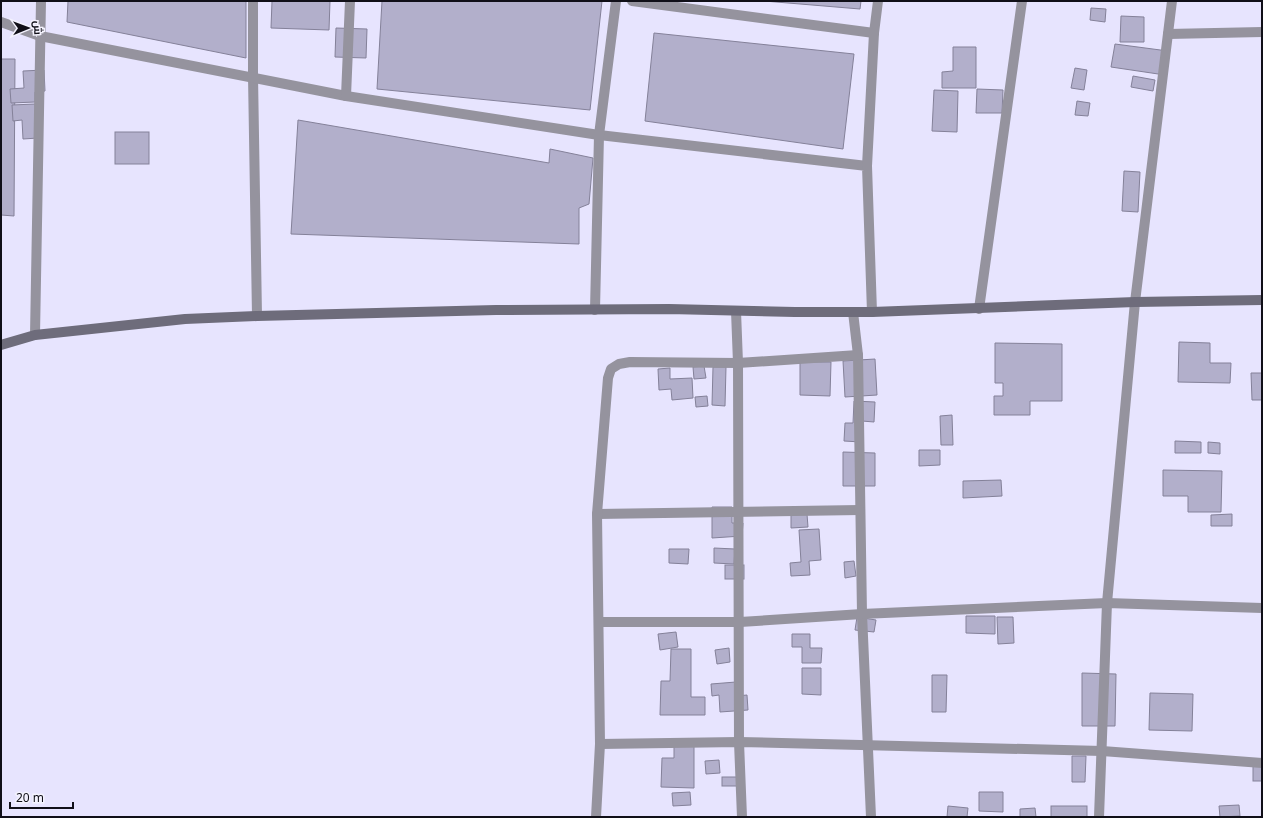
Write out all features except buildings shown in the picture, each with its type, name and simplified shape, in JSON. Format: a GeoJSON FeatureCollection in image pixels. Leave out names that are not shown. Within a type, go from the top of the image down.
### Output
{"type":"FeatureCollection","features":[{"type":"Feature","properties":{"kind":"main road"},"geometry":{"type":"LineString","coordinates":[[1,345],[35,335],[185,319],[257,316],[496,310],[669,309],[872,312],[1135,302],[1262,300]]}},
{"type":"Feature","properties":{"kind":"street"},"geometry":{"type":"LineString","coordinates":[[35,335],[41,1]]}},
{"type":"Feature","properties":{"kind":"street"},"geometry":{"type":"LineString","coordinates":[[254,1],[253,76],[257,316]]}},
{"type":"Feature","properties":{"kind":"street"},"geometry":{"type":"LineString","coordinates":[[346,96],[350,1]]}},
{"type":"Feature","properties":{"kind":"street"},"geometry":{"type":"LineString","coordinates":[[595,310],[599,135],[616,1]]}},
{"type":"Feature","properties":{"kind":"street"},"geometry":{"type":"LineString","coordinates":[[632,1],[874,33]]}},
{"type":"Feature","properties":{"kind":"street"},"geometry":{"type":"LineString","coordinates":[[872,312],[867,166],[874,33],[878,1]]}},
{"type":"Feature","properties":{"kind":"street"},"geometry":{"type":"LineString","coordinates":[[979,308],[1022,1]]}},
{"type":"Feature","properties":{"kind":"street"},"geometry":{"type":"LineString","coordinates":[[1099,817],[1107,603],[1135,302],[1172,1]]}},
{"type":"Feature","properties":{"kind":"street"},"geometry":{"type":"LineString","coordinates":[[1,22],[40,36],[253,76],[346,96],[599,135],[867,166]]}},
{"type":"Feature","properties":{"kind":"street"},"geometry":{"type":"LineString","coordinates":[[1168,34],[1262,32]]}},
{"type":"Feature","properties":{"kind":"street"},"geometry":{"type":"LineString","coordinates":[[736,311],[738,363],[740,622],[739,742],[742,817]]}},
{"type":"Feature","properties":{"kind":"street"},"geometry":{"type":"LineString","coordinates":[[853,312],[858,355],[862,614],[871,817]]}},
{"type":"Feature","properties":{"kind":"street"},"geometry":{"type":"LineString","coordinates":[[596,817],[600,744],[597,514],[608,378],[611,369],[619,364],[630,362],[738,363],[858,355]]}},
{"type":"Feature","properties":{"kind":"street"},"geometry":{"type":"LineString","coordinates":[[597,514],[860,510]]}},
{"type":"Feature","properties":{"kind":"street"},"geometry":{"type":"LineString","coordinates":[[599,622],[740,622],[862,614],[1107,603],[1262,608]]}},
{"type":"Feature","properties":{"kind":"street"},"geometry":{"type":"LineString","coordinates":[[600,744],[739,742],[869,747],[1102,751],[1262,763]]}}]}
